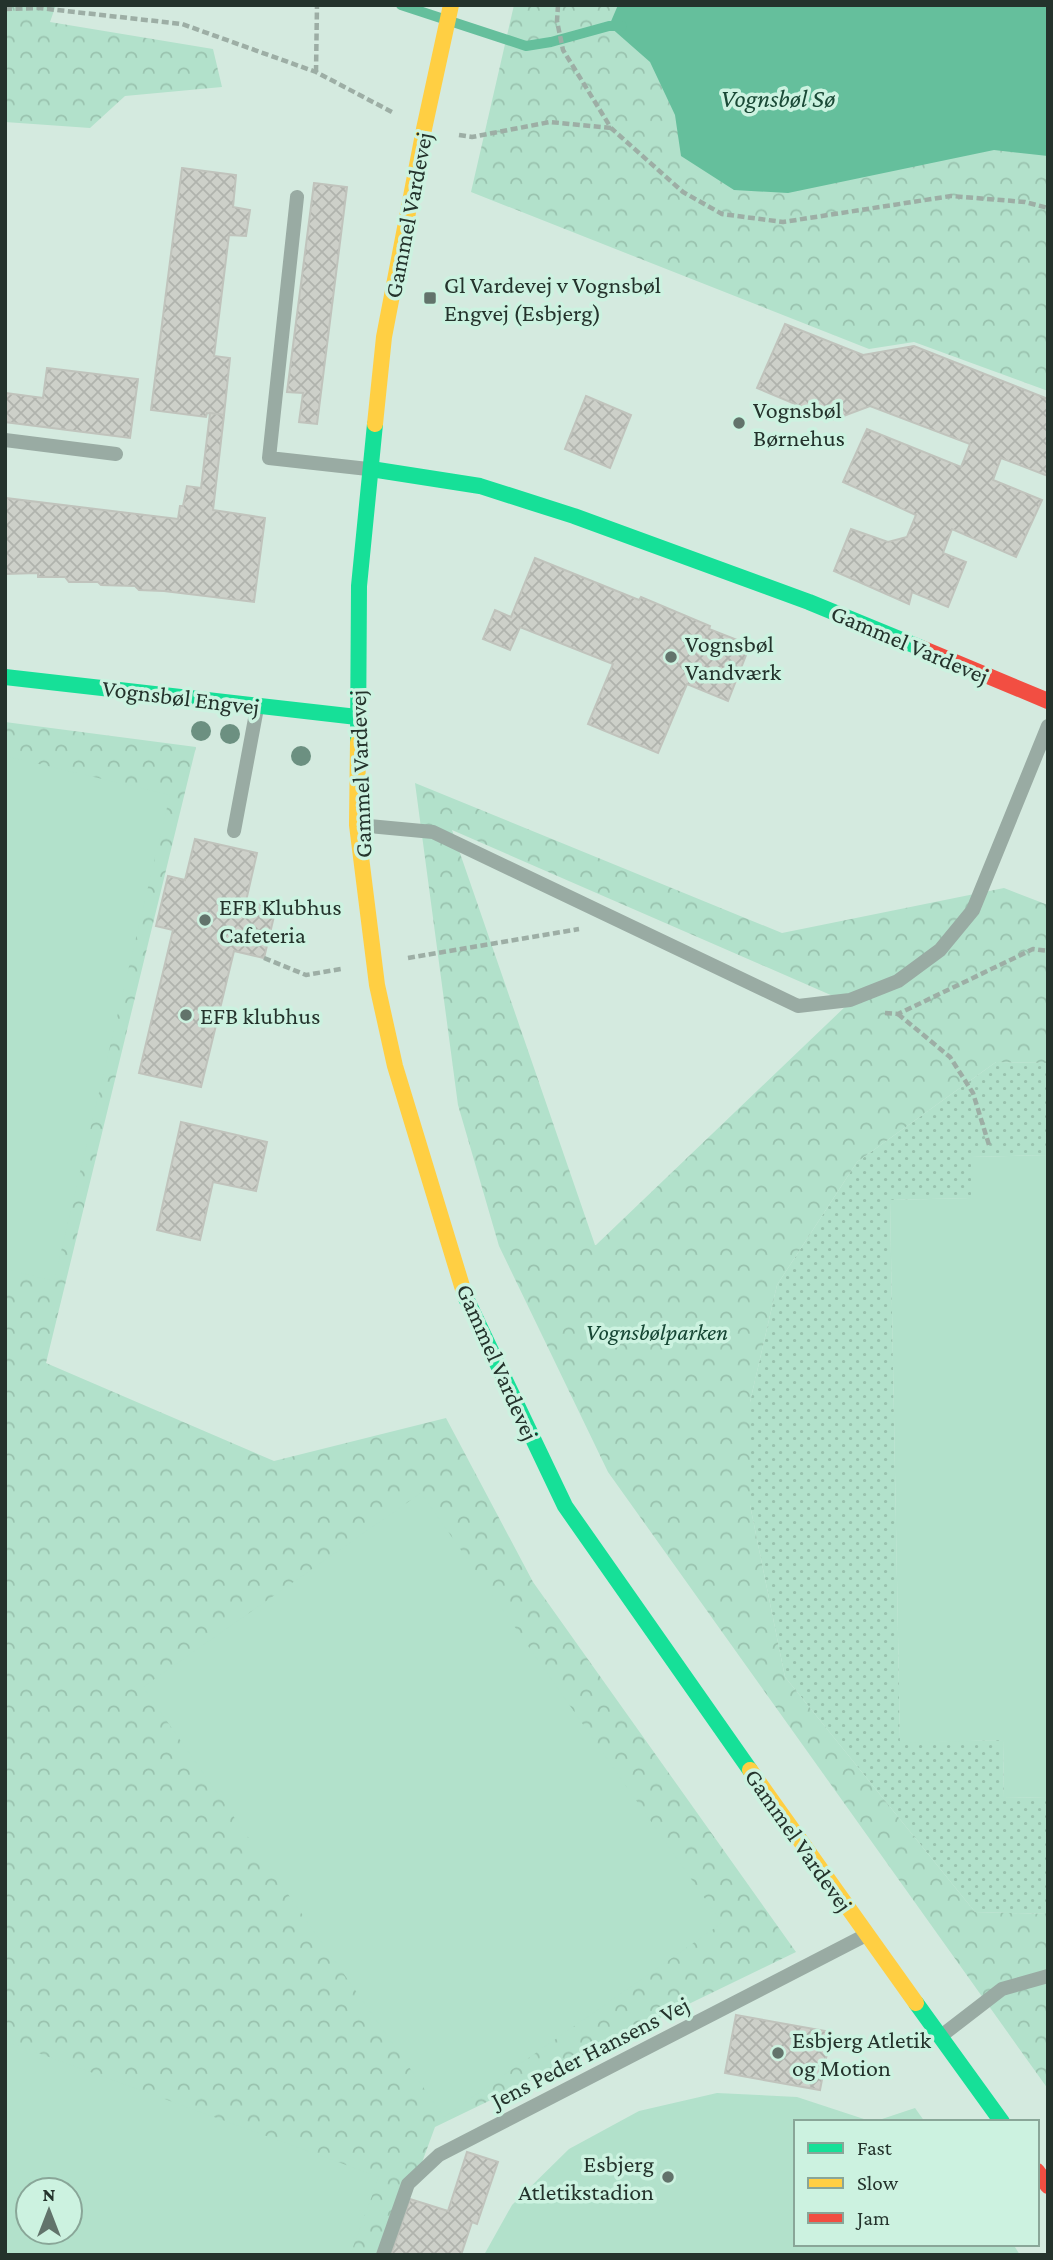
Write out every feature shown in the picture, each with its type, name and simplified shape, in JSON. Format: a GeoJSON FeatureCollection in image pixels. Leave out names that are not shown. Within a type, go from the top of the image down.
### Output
{"type":"FeatureCollection","features":[{"type":"Feature","properties":{"kind":"street","name":"Gammel Vardevej"},"geometry":{"type":"LineString","coordinates":[[452,5],[424,129],[384,337],[359,586],[357,825],[374,964],[395,1066],[466,1300],[565,1506],[866,1935],[1001,2120]]}},
{"type":"Feature","properties":{"kind":"street","name":"Gammel Vardevej"},"geometry":{"type":"LineString","coordinates":[[371,469],[480,486],[574,516],[809,602],[1048,701]]}},
{"type":"Feature","properties":{"kind":"street","name":"Vognsbøl Engvej"},"geometry":{"type":"LineString","coordinates":[[5,677],[357,717]]}},
{"type":"Feature","properties":{"kind":"lane"},"geometry":{"type":"LineString","coordinates":[[297,197],[269,458],[371,469]]}},
{"type":"Feature","properties":{"kind":"lane"},"geometry":{"type":"LineString","coordinates":[[5,440],[116,454]]}},
{"type":"Feature","properties":{"kind":"lane"},"geometry":{"type":"LineString","coordinates":[[234,831],[257,706]]}},
{"type":"Feature","properties":{"kind":"lane"},"geometry":{"type":"LineString","coordinates":[[357,825],[433,832],[798,1006],[850,1000],[898,981],[940,950],[973,910],[1048,726]]}},
{"type":"Feature","properties":{"kind":"lane","name":"Jens Peder Hansens Vej"},"geometry":{"type":"LineString","coordinates":[[383,2255],[408,2184],[439,2154],[866,1935]]}},
{"type":"Feature","properties":{"kind":"lane"},"geometry":{"type":"LineString","coordinates":[[941,2036],[1002,1989],[1048,1976]]}},
{"type":"Feature","properties":{"kind":"path"},"geometry":{"type":"LineString","coordinates":[[316,72],[317,5]]}},
{"type":"Feature","properties":{"kind":"path"},"geometry":{"type":"LineString","coordinates":[[558,5],[556,20],[563,50],[611,128],[683,192],[722,214],[783,222],[951,196],[1025,202],[1048,208]]}},
{"type":"Feature","properties":{"kind":"path"},"geometry":{"type":"LineString","coordinates":[[5,9],[39,8],[183,24],[316,72],[424,129],[472,137],[550,122],[611,128]]}},
{"type":"Feature","properties":{"kind":"path"},"geometry":{"type":"LineString","coordinates":[[264,958],[306,975],[621,921]]}},
{"type":"Feature","properties":{"kind":"path"},"geometry":{"type":"LineString","coordinates":[[898,1014],[950,1057],[973,1093],[989,1145]]}},
{"type":"Feature","properties":{"kind":"green space"},"geometry":{"type":"Polygon","coordinates":[[[5,5],[56,5],[50,22],[213,49],[222,87],[125,96],[90,128],[5,122],[5,5]]]}},
{"type":"Feature","properties":{"kind":"green space"},"geometry":{"type":"Polygon","coordinates":[[[514,5],[1048,5],[1048,391],[914,342],[869,349],[471,192],[514,5]]]}},
{"type":"Feature","properties":{"kind":"green space"},"geometry":{"type":"Polygon","coordinates":[[[5,722],[196,747],[46,1363],[274,1461],[446,1418],[533,1582],[796,1952],[435,2127],[388,2255],[5,2255],[5,722]]]}},
{"type":"Feature","properties":{"kind":"green space"},"geometry":{"type":"Polygon","coordinates":[[[5,756],[170,795],[54,1281],[5,1269],[5,756]]]}},
{"type":"Feature","properties":{"kind":"green space","name":"Vognsbølparken"},"geometry":{"type":"Polygon","coordinates":[[[415,783],[782,933],[1004,888],[1048,905],[1048,1063],[996,1062],[857,1162],[777,1285],[750,1402],[750,1505],[785,1677],[975,1912],[1048,1914],[1048,2089],[608,1472],[499,1246],[458,1105],[415,783]],[[452,830],[595,1245],[849,1003],[452,830]]]}},
{"type":"Feature","properties":{"kind":"green space"},"geometry":{"type":"Polygon","coordinates":[[[996,1062],[1048,1063],[1048,1155],[971,1157],[971,1198],[890,1200],[900,1742],[1003,1740],[1004,1798],[1048,1797],[1048,1914],[975,1912],[785,1677],[750,1505],[750,1402],[777,1285],[857,1162],[996,1062]]]}},
{"type":"Feature","properties":{"kind":"green space"},"geometry":{"type":"Polygon","coordinates":[[[1048,1155],[1048,1797],[1004,1798],[1003,1740],[900,1743],[890,1200],[971,1198],[971,1157],[1048,1155]]]}},
{"type":"Feature","properties":{"kind":"green space"},"geometry":{"type":"Polygon","coordinates":[[[421,1493],[722,1923],[444,2117],[143,1687],[421,1493]]]}},
{"type":"Feature","properties":{"kind":"green space"},"geometry":{"type":"Polygon","coordinates":[[[5,2041],[379,2177],[350,2255],[5,2255],[5,2041]]]}},
{"type":"Feature","properties":{"kind":"green space","name":"Esbjerg Atletikstadion"},"geometry":{"type":"Polygon","coordinates":[[[717,2093],[797,2097],[867,2120],[794,2120],[794,2246],[1014,2246],[1020,2255],[484,2255],[512,2205],[569,2149],[639,2111],[717,2093]]]}},
{"type":"Feature","properties":{"kind":"green space"},"geometry":{"type":"Polygon","coordinates":[[[915,2108],[924,2120],[879,2120],[915,2108]]]}},
{"type":"Feature","properties":{"kind":"water","name":"Vognsbøl Sø"},"geometry":{"type":"Polygon","coordinates":[[[618,5],[1048,5],[1048,156],[994,150],[788,193],[734,190],[681,156],[675,115],[650,62],[609,26],[618,5]]]}},
{"type":"Feature","properties":{"kind":"building"},"geometry":{"type":"Polygon","coordinates":[[[182,168],[236,175],[233,207],[250,210],[246,236],[229,235],[214,356],[230,358],[224,415],[207,413],[206,417],[151,410],[182,168]]]}},
{"type":"Feature","properties":{"kind":"building"},"geometry":{"type":"Polygon","coordinates":[[[314,183],[347,187],[317,424],[299,422],[303,393],[287,392],[314,183]]]}},
{"type":"Feature","properties":{"kind":"building"},"geometry":{"type":"Polygon","coordinates":[[[785,324],[863,355],[914,346],[1048,399],[1048,476],[1001,458],[993,480],[1042,500],[1016,557],[952,529],[943,553],[966,562],[948,607],[912,592],[909,604],[834,571],[851,529],[888,542],[907,537],[916,515],[843,482],[867,429],[961,467],[970,444],[870,406],[833,420],[757,388],[785,324]]]}},
{"type":"Feature","properties":{"kind":"building"},"geometry":{"type":"Polygon","coordinates":[[[47,368],[138,379],[130,438],[5,422],[5,393],[43,398],[47,368]]]}},
{"type":"Feature","properties":{"kind":"building"},"geometry":{"type":"Polygon","coordinates":[[[586,396],[631,415],[610,468],[565,449],[586,396]]]}},
{"type":"Feature","properties":{"kind":"building"},"geometry":{"type":"Polygon","coordinates":[[[210,413],[224,415],[213,510],[265,518],[254,602],[139,590],[135,586],[101,585],[98,582],[69,582],[65,577],[38,577],[38,573],[5,574],[5,498],[178,519],[187,486],[201,488],[210,413]]]}},
{"type":"Feature","properties":{"kind":"building","name":"Vognsbøl Vandværk"},"geometry":{"type":"Polygon","coordinates":[[[535,558],[639,600],[641,597],[750,645],[728,701],[687,684],[658,753],[588,724],[613,664],[520,627],[510,650],[483,639],[495,610],[511,617],[535,558]]]}},
{"type":"Feature","properties":{"kind":"building","name":"EFB klubhus"},"geometry":{"type":"Polygon","coordinates":[[[195,839],[257,853],[246,901],[276,908],[264,958],[234,951],[201,1087],[139,1073],[173,930],[156,926],[168,876],[185,880],[195,839]]]}},
{"type":"Feature","properties":{"kind":"building"},"geometry":{"type":"Polygon","coordinates":[[[181,1122],[267,1142],[256,1191],[213,1182],[200,1240],[157,1230],[181,1122]]]}},
{"type":"Feature","properties":{"kind":"building","name":"Esbjerg Atletik og Motion"},"geometry":{"type":"Polygon","coordinates":[[[736,2015],[831,2032],[820,2090],[725,2073],[736,2015]]]}},
{"type":"Feature","properties":{"kind":"building"},"geometry":{"type":"Polygon","coordinates":[[[467,2152],[498,2162],[477,2224],[472,2222],[461,2255],[391,2255],[410,2199],[448,2211],[467,2152]]]}},
{"type":"Feature","properties":{"kind":"waterway"},"geometry":{"type":"LineString","coordinates":[[401,5],[526,46],[609,26],[622,26]]}},
{"type":"Feature","properties":{"kind":"traffic: fast"},"geometry":{"type":"LineString","coordinates":[[358,742],[359,586],[375,424]]}},
{"type":"Feature","properties":{"kind":"traffic: fast"},"geometry":{"type":"LineString","coordinates":[[371,469],[480,486],[574,516],[809,602],[921,648]]}},
{"type":"Feature","properties":{"kind":"traffic: fast"},"geometry":{"type":"LineString","coordinates":[[5,677],[357,717]]}},
{"type":"Feature","properties":{"kind":"traffic: fast"},"geometry":{"type":"LineString","coordinates":[[465,1296],[565,1506],[750,1770]]}},
{"type":"Feature","properties":{"kind":"traffic: fast"},"geometry":{"type":"LineString","coordinates":[[916,2003],[1001,2120]]}},
{"type":"Feature","properties":{"kind":"traffic: slow"},"geometry":{"type":"LineString","coordinates":[[375,424],[384,337],[451,5]]}},
{"type":"Feature","properties":{"kind":"traffic: slow"},"geometry":{"type":"LineString","coordinates":[[358,742],[357,825],[377,985],[395,1066],[465,1296]]}},
{"type":"Feature","properties":{"kind":"traffic: slow"},"geometry":{"type":"LineString","coordinates":[[750,1770],[916,2003]]}},
{"type":"Feature","properties":{"kind":"traffic: jam"},"geometry":{"type":"LineString","coordinates":[[921,648],[1048,701]]}},
{"type":"Feature","properties":{"kind":"traffic: jam"},"geometry":{"type":"LineString","coordinates":[[1039,2174],[1048,2186]]}},
{"type":"Feature","properties":{"kind":"place","name":"Gl Vardevej v Vognsbøl Engvej (Esbjerg)"},"geometry":{"type":"Point","coordinates":[430,298]}},
{"type":"Feature","properties":{"kind":"place","name":"Vognsbøl Børnehus"},"geometry":{"type":"Point","coordinates":[739,423]}},
{"type":"Feature","properties":{"kind":"place","name":"Vognsbøl Vandværk"},"geometry":{"type":"Point","coordinates":[671,657]}},
{"type":"Feature","properties":{"kind":"place","name":"EFB Klubhus Cafeteria"},"geometry":{"type":"Point","coordinates":[205,920]}},
{"type":"Feature","properties":{"kind":"place","name":"EFB klubhus"},"geometry":{"type":"Point","coordinates":[186,1015]}},
{"type":"Feature","properties":{"kind":"place","name":"Esbjerg Atletik og Motion"},"geometry":{"type":"Point","coordinates":[778,2053]}},
{"type":"Feature","properties":{"kind":"place","name":"Esbjerg Atletikstadion"},"geometry":{"type":"Point","coordinates":[668,2177]}}]}
